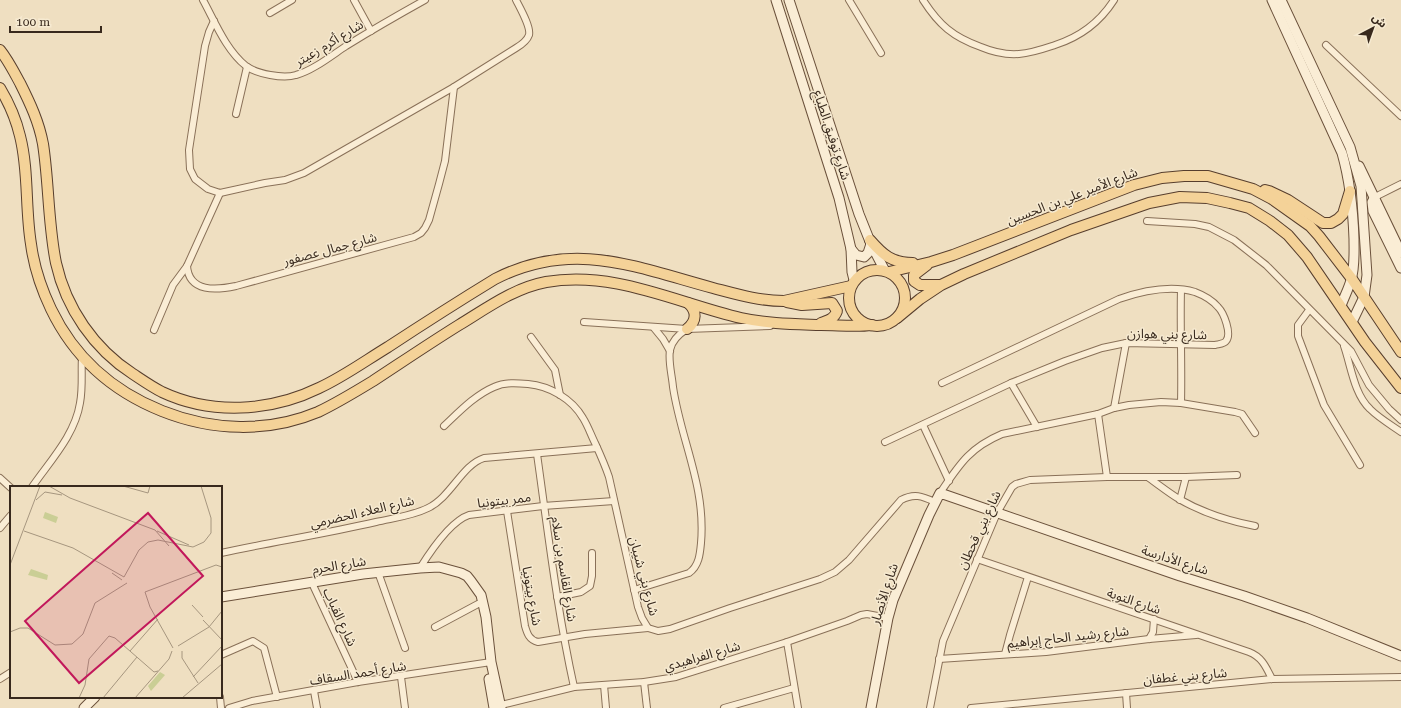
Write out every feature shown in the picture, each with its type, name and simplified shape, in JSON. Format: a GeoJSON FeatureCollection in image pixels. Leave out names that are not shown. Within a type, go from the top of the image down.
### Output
{"type":"FeatureCollection","features":[{"type":"Feature","properties":{"kind":"main road"},"geometry":{"type":"LineString","coordinates":[[0,50],[14,71],[32,108],[40,131],[46,166],[52,243],[65,292],[77,316],[85,330],[96,343],[125,369],[163,392],[190,402],[208,406],[246,408],[276,404],[316,390],[346,373],[495,279],[510,271],[539,262],[574,258],[602,260],[638,267],[745,297],[784,301],[802,305],[832,303],[837,311],[835,316],[818,324]]}},
{"type":"Feature","properties":{"kind":"main road"},"geometry":{"type":"LineString","coordinates":[[0,88],[12,111],[20,138],[26,178],[30,243],[37,275],[41,288],[69,342],[100,374],[138,400],[177,417],[212,425],[228,427],[263,427],[303,418],[336,403],[498,301],[529,287],[558,281],[598,280],[625,285],[741,318],[784,324],[818,324],[856,327],[872,326],[886,324],[897,318],[920,299],[941,285],[964,274],[1071,230],[1149,202],[1180,197],[1200,197],[1249,208],[1270,221],[1288,235],[1307,257],[1365,342],[1401,388]]}},
{"type":"Feature","properties":{"kind":"main road","name":"شارع الأمير علي بن الحسين"},"geometry":{"type":"LineString","coordinates":[[887,272],[931,262],[974,247],[1141,183],[1162,178],[1208,176],[1252,189],[1272,199],[1310,226],[1352,279],[1401,352]]}},
{"type":"Feature","properties":{"kind":"main road"},"geometry":{"type":"LineString","coordinates":[[1252,189],[1269,190],[1295,204],[1323,223],[1331,223],[1343,214],[1350,191]]}},
{"type":"Feature","properties":{"kind":"main road"},"geometry":{"type":"LineString","coordinates":[[870,242],[881,252],[897,262],[931,262]]}},
{"type":"Feature","properties":{"kind":"main road"},"geometry":{"type":"LineString","coordinates":[[931,262],[916,273],[913,277],[914,281],[920,285],[941,285]]}},
{"type":"Feature","properties":{"kind":"main road"},"geometry":{"type":"LineString","coordinates":[[872,326],[860,320],[851,310],[848,297],[852,283],[860,274],[868,271],[877,269],[887,272],[899,281],[904,293],[904,306],[897,318]]}},
{"type":"Feature","properties":{"kind":"main road"},"geometry":{"type":"LineString","coordinates":[[784,301],[852,283]]}},
{"type":"Feature","properties":{"kind":"main road"},"geometry":{"type":"LineString","coordinates":[[687,329],[692,325],[695,319],[695,313],[688,303]]}},
{"type":"Feature","properties":{"kind":"street","name":"شارع أكرم زعيتر"},"geometry":{"type":"LineString","coordinates":[[203,0],[229,47],[247,67],[279,77],[297,75],[311,68],[425,0]]}},
{"type":"Feature","properties":{"kind":"street"},"geometry":{"type":"LineString","coordinates":[[270,13],[292,0]]}},
{"type":"Feature","properties":{"kind":"street"},"geometry":{"type":"LineString","coordinates":[[354,0],[371,31]]}},
{"type":"Feature","properties":{"kind":"street"},"geometry":{"type":"LineString","coordinates":[[214,21],[205,46],[189,145],[188,162],[191,173],[198,182],[208,189],[220,193],[295,177],[454,88],[516,48],[525,42],[529,35],[527,23],[516,0]]}},
{"type":"Feature","properties":{"kind":"street","name":"شارع توفيق الطباع"},"geometry":{"type":"LineString","coordinates":[[776,0],[838,198],[851,249],[852,283]]}},
{"type":"Feature","properties":{"kind":"street","name":"شارع توفيق الطباع"},"geometry":{"type":"LineString","coordinates":[[789,0],[859,214],[870,242],[887,272]]}},
{"type":"Feature","properties":{"kind":"street"},"geometry":{"type":"LineString","coordinates":[[850,0],[881,53]]}},
{"type":"Feature","properties":{"kind":"street"},"geometry":{"type":"LineString","coordinates":[[923,0],[936,18],[957,37],[993,51],[1013,54],[1038,51],[1068,41],[1099,20],[1114,0]]}},
{"type":"Feature","properties":{"kind":"street"},"geometry":{"type":"LineString","coordinates":[[1272,0],[1342,153],[1347,171],[1354,248],[1352,279],[1341,306]]}},
{"type":"Feature","properties":{"kind":"street"},"geometry":{"type":"LineString","coordinates":[[1281,0],[1401,253]]}},
{"type":"Feature","properties":{"kind":"street"},"geometry":{"type":"LineString","coordinates":[[1326,45],[1401,116]]}},
{"type":"Feature","properties":{"kind":"street"},"geometry":{"type":"LineString","coordinates":[[236,114],[247,67]]}},
{"type":"Feature","properties":{"kind":"street","name":"شارع جمال عصفور"},"geometry":{"type":"LineString","coordinates":[[187,266],[190,278],[194,283],[205,288],[228,288],[401,242],[421,234],[429,220],[445,160],[454,88]]}},
{"type":"Feature","properties":{"kind":"street"},"geometry":{"type":"LineString","coordinates":[[1350,147],[1361,186],[1366,262],[1364,297],[1352,322]]}},
{"type":"Feature","properties":{"kind":"street"},"geometry":{"type":"LineString","coordinates":[[1401,184],[1375,197],[1372,202],[1373,211],[1401,268]]}},
{"type":"Feature","properties":{"kind":"street"},"geometry":{"type":"LineString","coordinates":[[154,330],[173,285],[187,266],[220,193]]}},
{"type":"Feature","properties":{"kind":"street"},"geometry":{"type":"LineString","coordinates":[[1147,221],[1195,224],[1209,227],[1234,240],[1266,265],[1309,310],[1343,342],[1357,359],[1369,385],[1400,420],[1399,430],[1378,416],[1364,401],[1357,387],[1343,342]]}},
{"type":"Feature","properties":{"kind":"street"},"geometry":{"type":"LineString","coordinates":[[851,249],[856,255],[864,257],[868,253],[870,242]]}},
{"type":"Feature","properties":{"kind":"street"},"geometry":{"type":"LineString","coordinates":[[1181,290],[1181,403]]}},
{"type":"Feature","properties":{"kind":"street","name":"شارع بني هوازن"},"geometry":{"type":"LineString","coordinates":[[885,442],[1011,382],[1102,348],[1126,343],[1181,345],[1222,344],[1226,341],[1228,336],[1227,325],[1218,306],[1205,296],[1194,292],[1181,290],[1136,293],[1119,299],[942,383]]}},
{"type":"Feature","properties":{"kind":"street"},"geometry":{"type":"LineString","coordinates":[[1309,310],[1298,325],[1298,336],[1324,405],[1360,465]]}},
{"type":"Feature","properties":{"kind":"street"},"geometry":{"type":"LineString","coordinates":[[584,322],[654,328],[687,329],[741,328],[784,324]]}},
{"type":"Feature","properties":{"kind":"street"},"geometry":{"type":"LineString","coordinates":[[634,590],[689,573],[696,566],[700,547],[702,521],[699,492],[677,405],[672,378],[670,352],[663,339],[654,328]]}},
{"type":"Feature","properties":{"kind":"street"},"geometry":{"type":"LineString","coordinates":[[670,352],[676,338],[687,329]]}},
{"type":"Feature","properties":{"kind":"street"},"geometry":{"type":"LineString","coordinates":[[531,337],[555,370],[560,395]]}},
{"type":"Feature","properties":{"kind":"street"},"geometry":{"type":"LineString","coordinates":[[1114,408],[1126,343]]}},
{"type":"Feature","properties":{"kind":"street"},"geometry":{"type":"LineString","coordinates":[[33,486],[65,441],[76,420],[82,394],[82,356]]}},
{"type":"Feature","properties":{"kind":"street"},"geometry":{"type":"LineString","coordinates":[[1011,382],[1037,427]]}},
{"type":"Feature","properties":{"kind":"street","name":"شارع بني شيبان"},"geometry":{"type":"LineString","coordinates":[[444,426],[460,410],[478,397],[491,388],[501,385],[517,383],[532,385],[560,395],[571,404],[583,418],[609,477],[634,590],[642,618],[648,628],[658,630],[670,629],[820,579],[835,572],[849,560],[901,500],[907,497],[921,495],[937,498]]}},
{"type":"Feature","properties":{"kind":"street"},"geometry":{"type":"LineString","coordinates":[[937,498],[962,462],[980,444],[1002,434],[1098,414],[1114,408],[1161,402],[1181,403],[1242,414],[1254,433]]}},
{"type":"Feature","properties":{"kind":"street"},"geometry":{"type":"LineString","coordinates":[[1098,414],[1107,477]]}},
{"type":"Feature","properties":{"kind":"street"},"geometry":{"type":"LineString","coordinates":[[923,425],[948,481]]}},
{"type":"Feature","properties":{"kind":"street","name":"شارع العلاء الحضرمي"},"geometry":{"type":"LineString","coordinates":[[222,553],[352,528],[415,513],[437,503],[449,492],[472,464],[484,458],[597,448]]}},
{"type":"Feature","properties":{"kind":"street","name":"شارع القاسم بن سلام"},"geometry":{"type":"LineString","coordinates":[[537,454],[543,506],[563,637],[574,687]]}},
{"type":"Feature","properties":{"kind":"street","name":"شارع بني قحطان"},"geometry":{"type":"LineString","coordinates":[[930,708],[943,642],[997,513],[1012,488],[1020,482],[1030,480],[1237,475]]}},
{"type":"Feature","properties":{"kind":"street"},"geometry":{"type":"LineString","coordinates":[[1149,477],[1180,500],[1215,516],[1255,526]]}},
{"type":"Feature","properties":{"kind":"street"},"geometry":{"type":"LineString","coordinates":[[1180,500],[1186,477]]}},
{"type":"Feature","properties":{"kind":"street"},"geometry":{"type":"LineString","coordinates":[[0,478],[10,487]]}},
{"type":"Feature","properties":{"kind":"street","name":"شارع الأدارسة"},"geometry":{"type":"LineString","coordinates":[[937,498],[997,513],[1180,576],[1300,615],[1401,656]]}},
{"type":"Feature","properties":{"kind":"street","name":"شارع الأنصار"},"geometry":{"type":"LineString","coordinates":[[871,708],[888,618],[903,574],[937,498]]}},
{"type":"Feature","properties":{"kind":"street","name":"ممر بيتونيا"},"geometry":{"type":"LineString","coordinates":[[420,568],[435,546],[458,520],[469,515],[543,506],[614,501]]}},
{"type":"Feature","properties":{"kind":"street","name":"شارع بيتونيا"},"geometry":{"type":"LineString","coordinates":[[507,511],[525,626],[531,639],[538,642],[563,637],[648,628]]}},
{"type":"Feature","properties":{"kind":"street"},"geometry":{"type":"LineString","coordinates":[[0,528],[10,515]]}},
{"type":"Feature","properties":{"kind":"street"},"geometry":{"type":"LineString","coordinates":[[557,597],[581,592],[590,586],[592,576],[592,553]]}},
{"type":"Feature","properties":{"kind":"street","name":"شارع التوبة"},"geometry":{"type":"LineString","coordinates":[[977,559],[1200,634],[1256,655],[1264,663],[1272,680]]}},
{"type":"Feature","properties":{"kind":"street","name":"شارع الحرم"},"geometry":{"type":"LineString","coordinates":[[222,598],[378,572],[439,567],[467,576],[481,595],[486,617],[489,663]]}},
{"type":"Feature","properties":{"kind":"street"},"geometry":{"type":"LineString","coordinates":[[378,572],[405,648]]}},
{"type":"Feature","properties":{"kind":"street","name":"شارع الحرم"},"geometry":{"type":"LineString","coordinates":[[461,573],[470,585],[478,604],[497,707]]}},
{"type":"Feature","properties":{"kind":"street"},"geometry":{"type":"LineString","coordinates":[[1005,654],[1028,577]]}},
{"type":"Feature","properties":{"kind":"street","name":"شارع القباب"},"geometry":{"type":"LineString","coordinates":[[312,583],[358,682]]}},
{"type":"Feature","properties":{"kind":"street"},"geometry":{"type":"LineString","coordinates":[[435,627],[478,604]]}},
{"type":"Feature","properties":{"kind":"street","name":"شارع الفراهيدي"},"geometry":{"type":"LineString","coordinates":[[497,707],[574,687],[644,682],[676,677],[787,642],[861,615],[867,614],[888,618]]}},
{"type":"Feature","properties":{"kind":"street"},"geometry":{"type":"LineString","coordinates":[[1149,639],[1153,632],[1154,619]]}},
{"type":"Feature","properties":{"kind":"street","name":"شارع رشيد الحاج إبراهيم"},"geometry":{"type":"LineString","coordinates":[[939,659],[1046,652],[1200,634]]}},
{"type":"Feature","properties":{"kind":"street"},"geometry":{"type":"LineString","coordinates":[[222,655],[253,641],[262,645],[277,697]]}},
{"type":"Feature","properties":{"kind":"street"},"geometry":{"type":"LineString","coordinates":[[787,642],[798,708]]}},
{"type":"Feature","properties":{"kind":"street","name":"شارع أحمد السقاف"},"geometry":{"type":"LineString","coordinates":[[229,708],[252,702],[358,682],[489,663]]}},
{"type":"Feature","properties":{"kind":"street"},"geometry":{"type":"LineString","coordinates":[[401,676],[405,708]]}},
{"type":"Feature","properties":{"kind":"street","name":"شارع بني غطفان"},"geometry":{"type":"LineString","coordinates":[[971,708],[1272,680],[1401,677]]}},
{"type":"Feature","properties":{"kind":"street"},"geometry":{"type":"LineString","coordinates":[[644,682],[647,708]]}},
{"type":"Feature","properties":{"kind":"street"},"geometry":{"type":"LineString","coordinates":[[604,685],[606,708]]}},
{"type":"Feature","properties":{"kind":"street"},"geometry":{"type":"LineString","coordinates":[[724,708],[794,688]]}},
{"type":"Feature","properties":{"kind":"street"},"geometry":{"type":"LineString","coordinates":[[314,691],[317,708]]}},
{"type":"Feature","properties":{"kind":"street"},"geometry":{"type":"LineString","coordinates":[[1126,693],[1127,708]]}},
{"type":"Feature","properties":{"kind":"street"},"geometry":{"type":"LineString","coordinates":[[84,708],[94,698]]}},
{"type":"Feature","properties":{"kind":"street"},"geometry":{"type":"LineString","coordinates":[[220,698],[221,708]]}}]}
